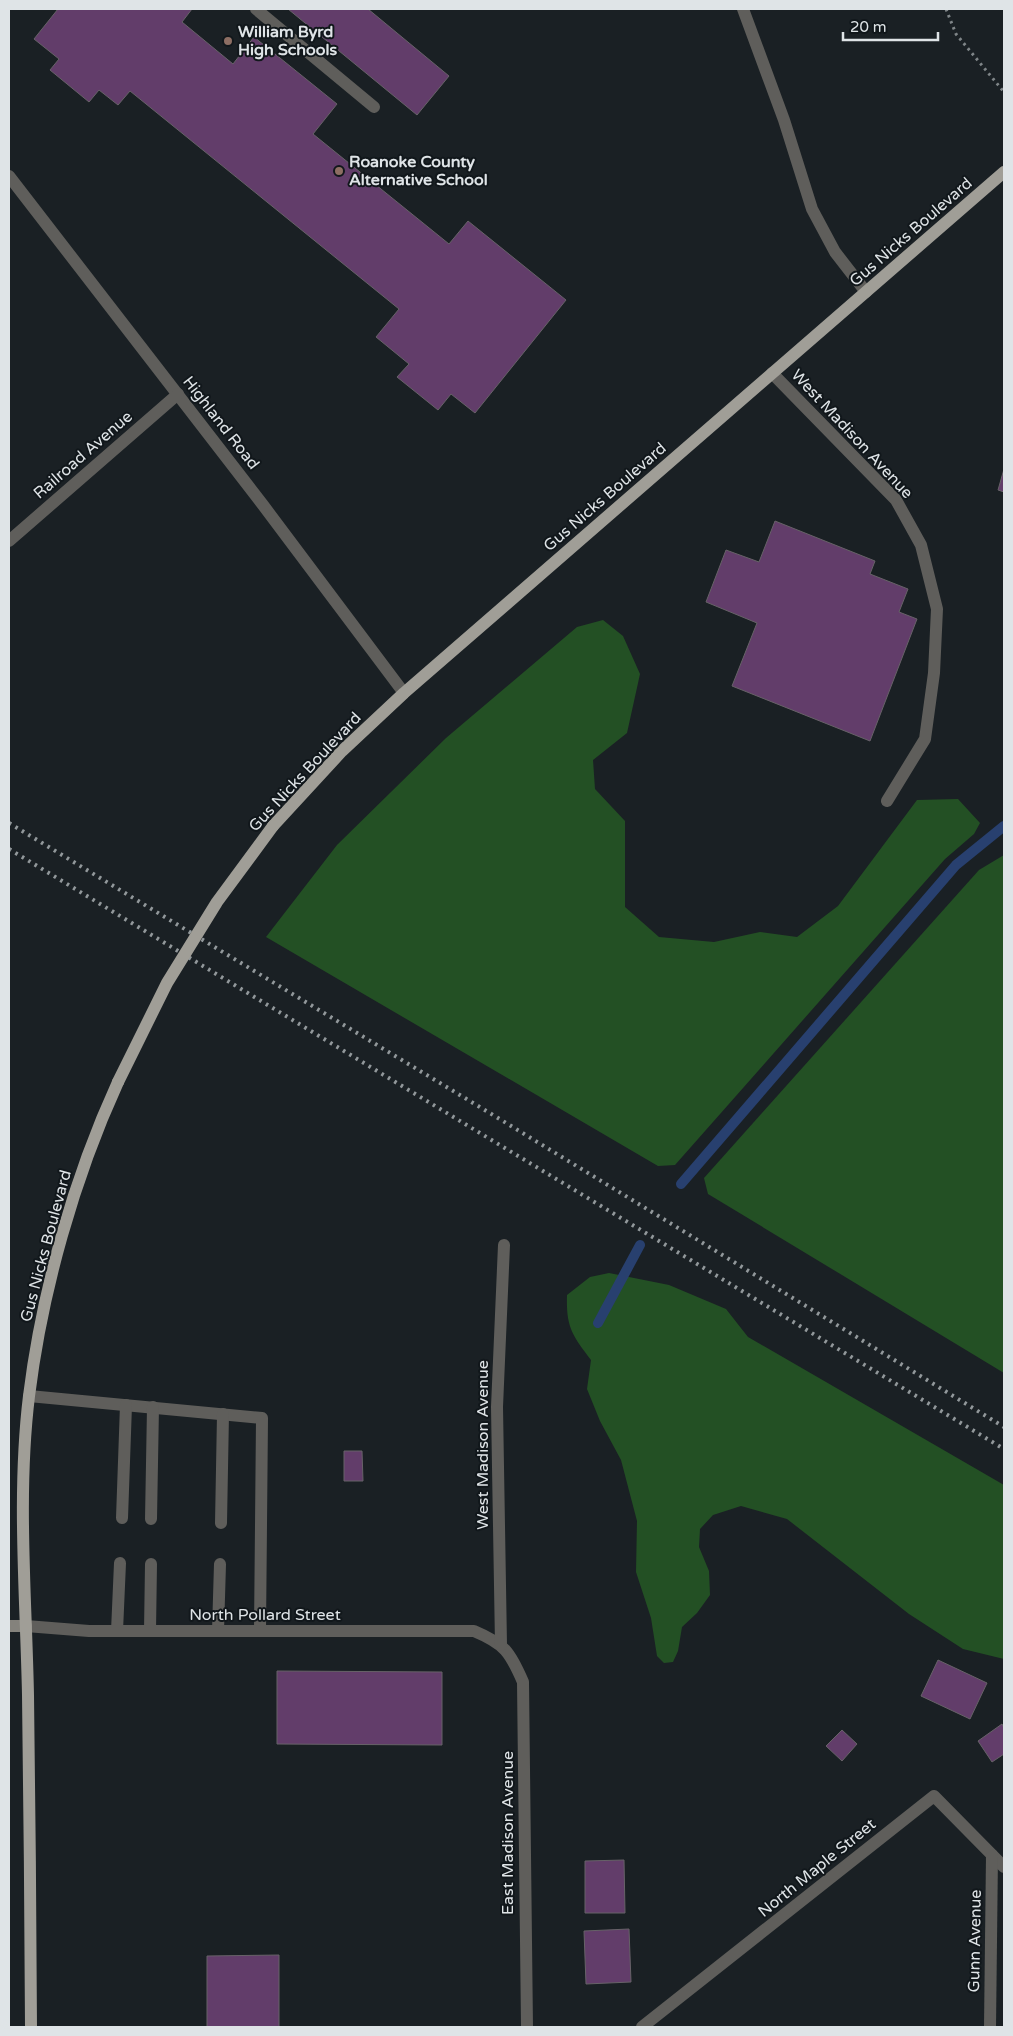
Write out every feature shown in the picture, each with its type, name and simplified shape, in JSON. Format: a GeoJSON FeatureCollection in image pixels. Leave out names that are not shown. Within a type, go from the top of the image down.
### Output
{"type":"FeatureCollection","features":[{"type":"Feature","properties":{"kind":"main road","name":"Gus Nicks Boulevard"},"geometry":{"type":"LineString","coordinates":[[31,2027],[23,1494],[29,1396],[44,1313],[69,1210],[98,1126],[167,983],[217,902],[273,826],[342,751],[404,693],[1004,172]]}},
{"type":"Feature","properties":{"kind":"main road"},"geometry":{"type":"LineString","coordinates":[[9,1626],[26,1626]]}},
{"type":"Feature","properties":{"kind":"street"},"geometry":{"type":"LineString","coordinates":[[256,9],[374,107]]}},
{"type":"Feature","properties":{"kind":"street"},"geometry":{"type":"LineString","coordinates":[[743,9],[784,120],[812,209],[835,252],[866,292]]}},
{"type":"Feature","properties":{"kind":"street","name":"Highland Road"},"geometry":{"type":"LineString","coordinates":[[9,176],[263,505],[404,693]]}},
{"type":"Feature","properties":{"kind":"street","name":"West Madison Avenue"},"geometry":{"type":"LineString","coordinates":[[772,373],[896,500],[921,545],[937,608],[933,682],[925,739],[887,801]]}},
{"type":"Feature","properties":{"kind":"street","name":"Railroad Avenue"},"geometry":{"type":"LineString","coordinates":[[9,541],[178,394]]}},
{"type":"Feature","properties":{"kind":"street","name":"West Madison Avenue"},"geometry":{"type":"LineString","coordinates":[[501,1645],[496,1407],[504,1245]]}},
{"type":"Feature","properties":{"kind":"street"},"geometry":{"type":"LineString","coordinates":[[29,1396],[262,1418],[260,1631]]}},
{"type":"Feature","properties":{"kind":"street"},"geometry":{"type":"LineString","coordinates":[[122,1518],[126,1405]]}},
{"type":"Feature","properties":{"kind":"street"},"geometry":{"type":"LineString","coordinates":[[151,1518],[153,1407]]}},
{"type":"Feature","properties":{"kind":"street"},"geometry":{"type":"LineString","coordinates":[[221,1523],[223,1414]]}},
{"type":"Feature","properties":{"kind":"street"},"geometry":{"type":"LineString","coordinates":[[117,1631],[120,1563]]}},
{"type":"Feature","properties":{"kind":"street"},"geometry":{"type":"LineString","coordinates":[[150,1631],[151,1564]]}},
{"type":"Feature","properties":{"kind":"street"},"geometry":{"type":"LineString","coordinates":[[218,1631],[220,1564]]}},
{"type":"Feature","properties":{"kind":"street","name":"North Pollard Street"},"geometry":{"type":"LineString","coordinates":[[26,1626],[117,1631],[474,1631],[501,1645]]}},
{"type":"Feature","properties":{"kind":"street","name":"East Madison Avenue"},"geometry":{"type":"LineString","coordinates":[[501,1645],[513,1658],[523,1682],[527,2027]]}},
{"type":"Feature","properties":{"kind":"street","name":"North Maple Street"},"geometry":{"type":"LineString","coordinates":[[642,2027],[934,1796],[1004,1867]]}},
{"type":"Feature","properties":{"kind":"street","name":"Gunn Avenue"},"geometry":{"type":"LineString","coordinates":[[990,2027],[992,1855]]}},
{"type":"Feature","properties":{"kind":"path"},"geometry":{"type":"LineString","coordinates":[[946,9],[956,34],[1004,92]]}},
{"type":"Feature","properties":{"kind":"green space"},"geometry":{"type":"Polygon","coordinates":[[[603,620],[623,636],[640,674],[627,733],[593,760],[595,789],[625,821],[625,907],[659,937],[714,942],[760,932],[797,937],[838,906],[917,800],[958,799],[980,823],[974,834],[945,859],[675,1165],[658,1166],[266,937],[337,845],[446,738],[577,627],[603,620]]]}},
{"type":"Feature","properties":{"kind":"green space"},"geometry":{"type":"Polygon","coordinates":[[[1004,855],[1004,1373],[708,1194],[704,1178],[979,870],[1004,855]]]}},
{"type":"Feature","properties":{"kind":"green space"},"geometry":{"type":"Polygon","coordinates":[[[609,1273],[669,1285],[726,1309],[748,1337],[1004,1485],[1004,1659],[963,1649],[909,1614],[787,1519],[741,1506],[713,1515],[700,1529],[699,1547],[709,1571],[710,1595],[697,1613],[682,1627],[678,1651],[673,1662],[664,1663],[657,1656],[651,1618],[636,1572],[637,1521],[621,1460],[600,1421],[587,1389],[591,1360],[579,1344],[569,1323],[567,1295],[590,1277],[609,1273]]]}},
{"type":"Feature","properties":{"kind":"building"},"geometry":{"type":"Polygon","coordinates":[[[58,9],[192,9],[182,22],[233,64],[254,37],[337,104],[313,134],[449,244],[468,221],[566,300],[475,413],[451,394],[438,410],[397,377],[409,364],[376,337],[399,309],[130,91],[118,105],[99,90],[89,102],[50,70],[59,59],[34,39],[58,9]]]}},
{"type":"Feature","properties":{"kind":"building"},"geometry":{"type":"Polygon","coordinates":[[[288,9],[368,9],[449,76],[417,115],[288,9]]]}},
{"type":"Feature","properties":{"kind":"building"},"geometry":{"type":"Polygon","coordinates":[[[1004,469],[1004,492],[998,490],[1004,469]]]}},
{"type":"Feature","properties":{"kind":"building"},"geometry":{"type":"Polygon","coordinates":[[[775,521],[875,561],[870,574],[908,589],[899,612],[917,619],[870,741],[732,686],[757,623],[706,602],[726,550],[759,562],[775,521]]]}},
{"type":"Feature","properties":{"kind":"building"},"geometry":{"type":"Polygon","coordinates":[[[344,1451],[362,1451],[363,1481],[344,1481],[344,1451]]]}},
{"type":"Feature","properties":{"kind":"building"},"geometry":{"type":"Polygon","coordinates":[[[938,1660],[987,1683],[970,1719],[921,1696],[938,1660]]]}},
{"type":"Feature","properties":{"kind":"building"},"geometry":{"type":"Polygon","coordinates":[[[277,1671],[442,1672],[442,1745],[277,1744],[277,1671]]]}},
{"type":"Feature","properties":{"kind":"building"},"geometry":{"type":"Polygon","coordinates":[[[1002,1724],[1004,1728],[1004,1754],[992,1762],[978,1741],[1002,1724]]]}},
{"type":"Feature","properties":{"kind":"building"},"geometry":{"type":"Polygon","coordinates":[[[842,1730],[857,1744],[842,1761],[826,1746],[842,1730]]]}},
{"type":"Feature","properties":{"kind":"building"},"geometry":{"type":"Polygon","coordinates":[[[624,1860],[625,1913],[585,1913],[585,1861],[624,1860]]]}},
{"type":"Feature","properties":{"kind":"building"},"geometry":{"type":"Polygon","coordinates":[[[629,1929],[631,1982],[586,1984],[584,1931],[629,1929]]]}},
{"type":"Feature","properties":{"kind":"building"},"geometry":{"type":"Polygon","coordinates":[[[279,1955],[279,2027],[207,2027],[207,1956],[279,1955]]]}},
{"type":"Feature","properties":{"kind":"waterway"},"geometry":{"type":"LineString","coordinates":[[681,1184],[956,865],[1004,826]]}},
{"type":"Feature","properties":{"kind":"waterway"},"geometry":{"type":"LineString","coordinates":[[598,1323],[640,1245]]}},
{"type":"Feature","properties":{"kind":"railway"},"geometry":{"type":"LineString","coordinates":[[9,823],[498,1118],[1004,1427]]}},
{"type":"Feature","properties":{"kind":"railway"},"geometry":{"type":"LineString","coordinates":[[9,849],[1004,1449]]}},
{"type":"Feature","properties":{"kind":"place","name":"William Byrd High Schools"},"geometry":{"type":"Point","coordinates":[228,41]}},
{"type":"Feature","properties":{"kind":"place","name":"Roanoke County Alternative School"},"geometry":{"type":"Point","coordinates":[339,171]}}]}
